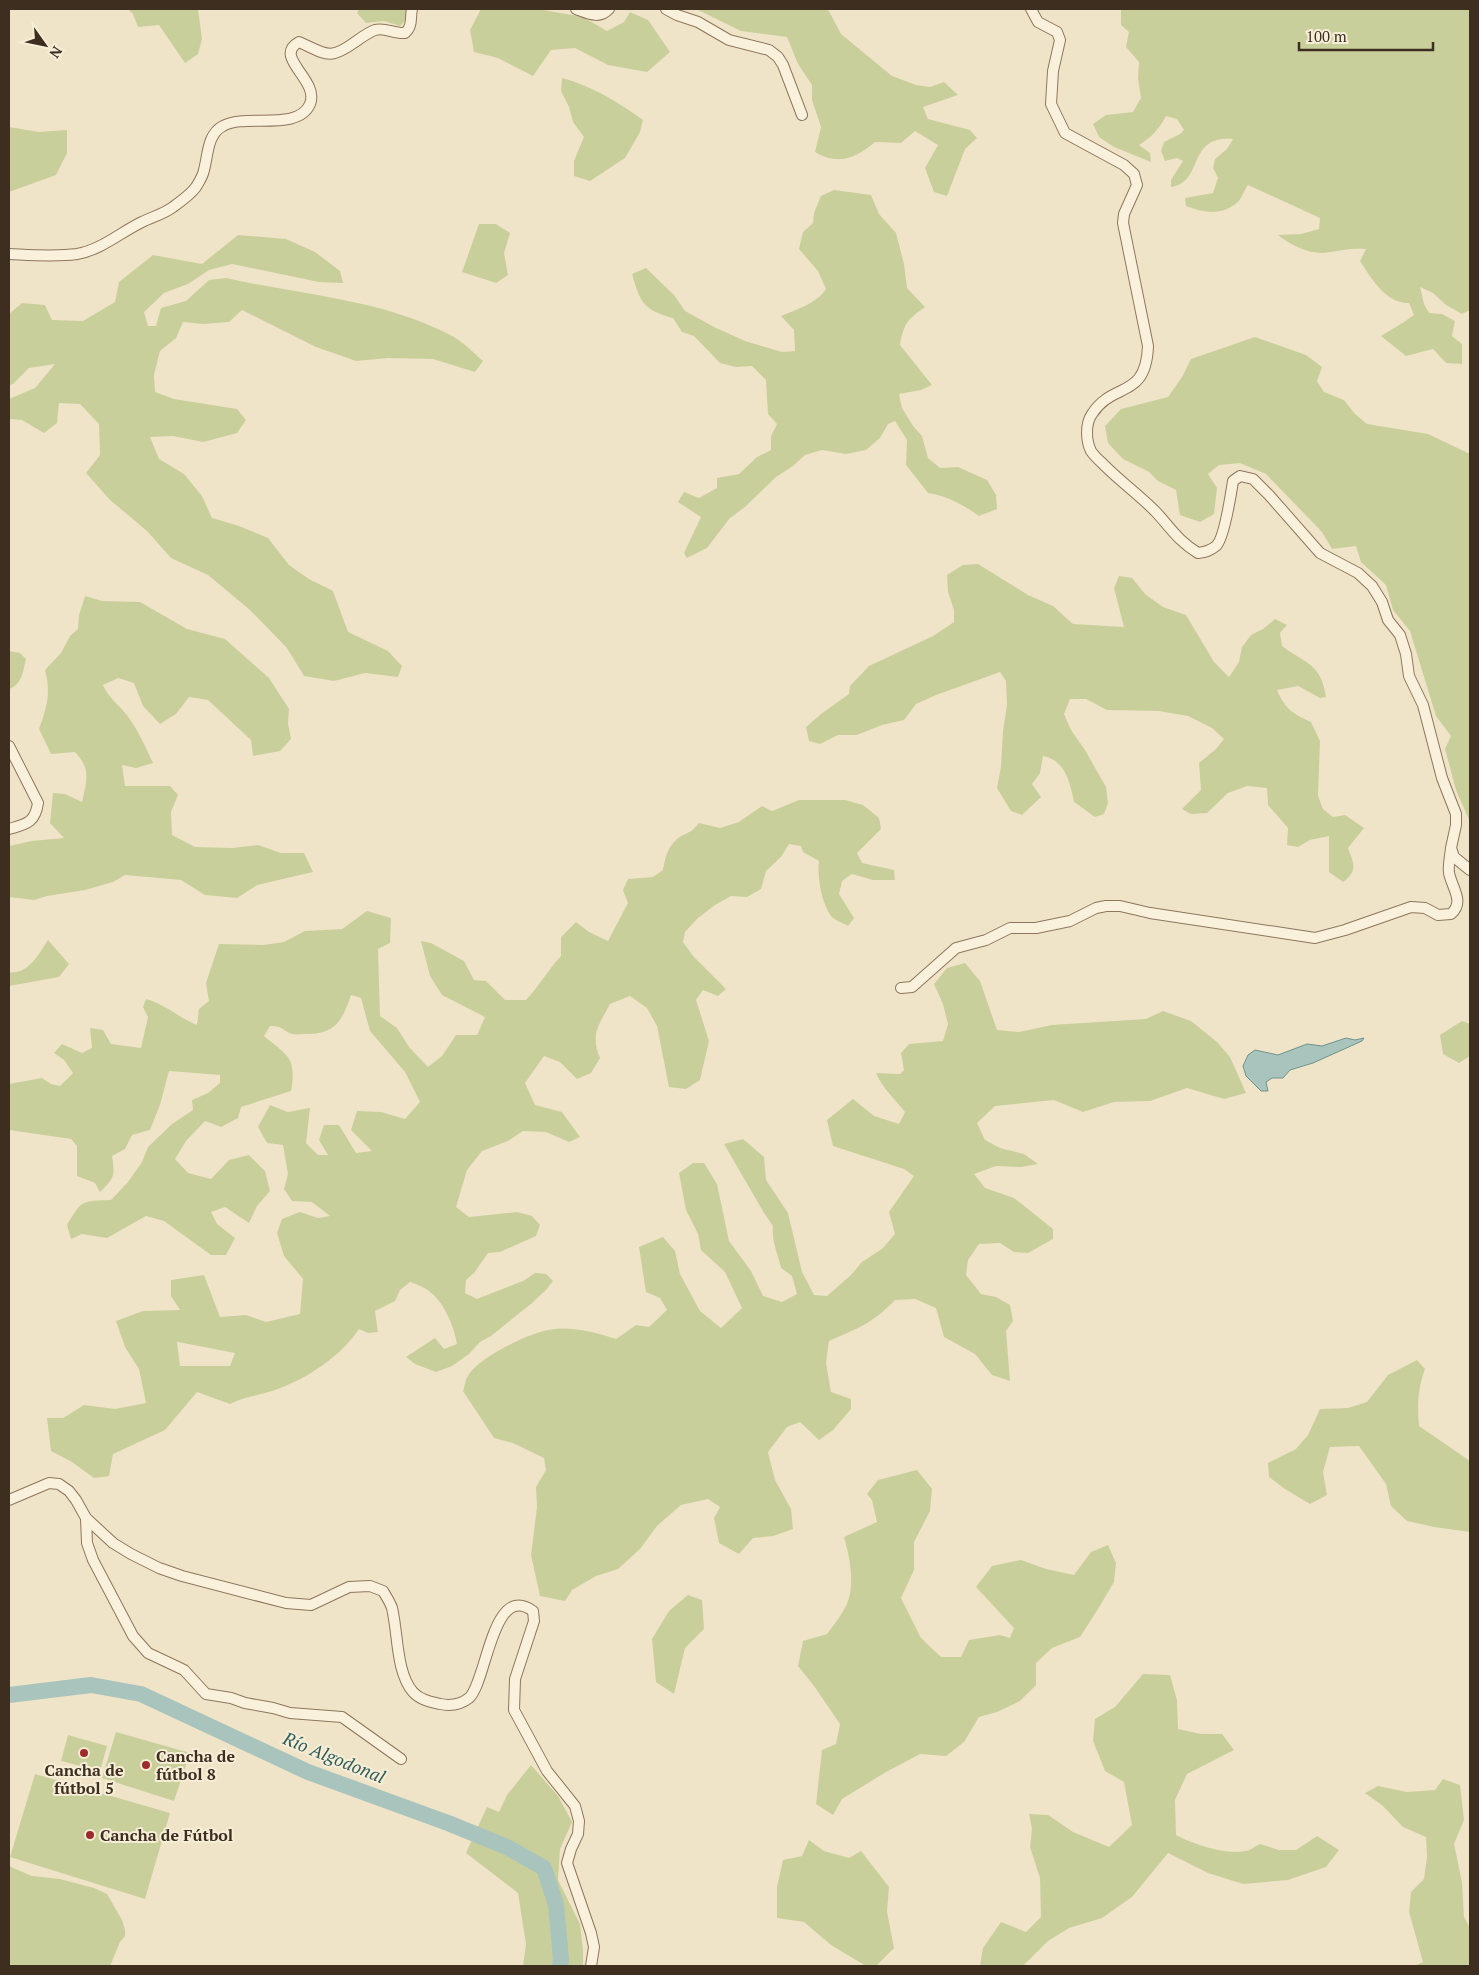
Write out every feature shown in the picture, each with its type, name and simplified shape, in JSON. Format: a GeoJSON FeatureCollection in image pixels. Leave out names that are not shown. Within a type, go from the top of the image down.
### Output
{"type":"FeatureCollection","features":[{"type":"Feature","properties":{"kind":"street"},"geometry":{"type":"LineString","coordinates":[[9,254],[78,254],[99,247],[141,222],[172,208],[194,189],[204,171],[212,137],[220,127],[232,122],[294,119],[305,113],[311,102],[311,89],[292,61],[290,53],[293,45],[299,42],[325,54],[334,55],[377,29],[405,33],[409,30],[412,9]]}},
{"type":"Feature","properties":{"kind":"street"},"geometry":{"type":"LineString","coordinates":[[576,9],[597,15],[605,13],[609,9]]}},
{"type":"Feature","properties":{"kind":"street"},"geometry":{"type":"LineString","coordinates":[[666,9],[698,22],[729,40],[768,50],[778,57],[783,65],[802,115]]}},
{"type":"Feature","properties":{"kind":"street"},"geometry":{"type":"LineString","coordinates":[[901,988],[912,987],[956,948],[986,940],[1010,928],[1036,928],[1070,921],[1096,908],[1106,906],[1120,906],[1150,913],[1316,938],[1411,907],[1425,908],[1438,915],[1451,914],[1457,907],[1458,900],[1449,872],[1456,814],[1442,778],[1423,705],[1409,676],[1406,654],[1400,635],[1388,620],[1382,602],[1372,586],[1358,572],[1320,553],[1269,495],[1252,480],[1240,476],[1233,481],[1218,544],[1208,551],[1198,553],[1185,545],[1156,512],[1091,452],[1086,434],[1091,415],[1104,401],[1131,387],[1141,376],[1147,363],[1148,346],[1123,223],[1124,214],[1138,185],[1134,174],[1124,165],[1065,133],[1057,120],[1051,104],[1053,71],[1060,40],[1057,32],[1038,22],[1031,9]]}},
{"type":"Feature","properties":{"kind":"street"},"geometry":{"type":"LineString","coordinates":[[9,746],[38,803],[37,812],[32,819],[26,824],[9,829]]}},
{"type":"Feature","properties":{"kind":"street"},"geometry":{"type":"LineString","coordinates":[[1451,848],[1454,856],[1470,870]]}},
{"type":"Feature","properties":{"kind":"street"},"geometry":{"type":"LineString","coordinates":[[9,1500],[49,1484],[59,1484],[76,1500],[86,1518],[113,1543],[159,1568],[182,1576],[286,1603],[311,1605],[349,1587],[370,1586],[384,1591],[391,1605],[399,1655],[405,1677],[413,1692],[427,1702],[446,1705],[459,1704],[470,1697],[476,1686],[500,1619],[506,1611],[518,1606],[527,1607],[533,1612],[534,1621],[515,1679],[514,1710],[547,1770],[575,1806],[579,1821],[578,1834],[567,1863],[591,1933],[594,1947],[591,1966]]}},
{"type":"Feature","properties":{"kind":"street"},"geometry":{"type":"LineString","coordinates":[[86,1518],[87,1543],[93,1560],[134,1636],[148,1653],[184,1670],[206,1694],[231,1698],[290,1713],[342,1717],[400,1759]]}},
{"type":"Feature","properties":{"kind":"green space"},"geometry":{"type":"Polygon","coordinates":[[[128,9],[198,9],[202,39],[198,54],[185,63],[159,25],[138,27],[133,14],[128,9]]]}},
{"type":"Feature","properties":{"kind":"green space"},"geometry":{"type":"Polygon","coordinates":[[[359,9],[409,9],[405,21],[400,26],[384,21],[366,23],[357,13],[359,9]]]}},
{"type":"Feature","properties":{"kind":"green space"},"geometry":{"type":"Polygon","coordinates":[[[481,9],[538,9],[583,17],[607,31],[624,22],[630,12],[648,20],[670,52],[647,72],[608,65],[575,48],[551,50],[533,76],[498,58],[474,52],[470,30],[481,9]]]}},
{"type":"Feature","properties":{"kind":"green space"},"geometry":{"type":"Polygon","coordinates":[[[696,9],[826,9],[829,11],[841,34],[892,76],[916,85],[930,87],[944,82],[958,95],[923,107],[928,119],[970,130],[977,138],[965,149],[947,196],[934,192],[925,168],[938,145],[915,131],[901,143],[875,142],[854,156],[846,158],[831,159],[815,152],[821,127],[812,100],[812,85],[798,64],[787,37],[741,31],[696,9]]]}},
{"type":"Feature","properties":{"kind":"green space"},"geometry":{"type":"Polygon","coordinates":[[[1121,9],[1470,9],[1470,310],[1462,314],[1446,305],[1433,293],[1420,287],[1424,304],[1429,313],[1442,314],[1455,321],[1452,336],[1462,344],[1462,364],[1446,363],[1433,349],[1406,356],[1381,336],[1414,315],[1409,303],[1393,299],[1374,282],[1360,261],[1366,249],[1316,253],[1296,246],[1278,235],[1301,234],[1319,229],[1320,218],[1248,185],[1238,202],[1226,210],[1206,212],[1186,206],[1185,198],[1213,193],[1218,178],[1213,168],[1215,159],[1227,149],[1233,139],[1218,140],[1208,144],[1202,151],[1188,177],[1181,183],[1171,187],[1171,180],[1183,161],[1177,158],[1165,161],[1161,151],[1164,142],[1184,130],[1177,119],[1166,116],[1155,132],[1139,145],[1150,153],[1151,162],[1114,147],[1099,137],[1093,124],[1106,115],[1133,112],[1141,98],[1138,78],[1139,62],[1126,47],[1129,32],[1121,25],[1121,9]]]}},
{"type":"Feature","properties":{"kind":"green space"},"geometry":{"type":"Polygon","coordinates":[[[562,78],[584,85],[604,95],[643,120],[640,132],[625,158],[590,181],[574,176],[574,161],[584,137],[573,122],[569,107],[561,91],[562,78]]]}},
{"type":"Feature","properties":{"kind":"green space"},"geometry":{"type":"Polygon","coordinates":[[[9,127],[39,132],[67,130],[67,153],[56,175],[9,192],[9,127]]]}},
{"type":"Feature","properties":{"kind":"green space"},"geometry":{"type":"Polygon","coordinates":[[[834,190],[871,195],[879,214],[896,233],[904,264],[907,288],[925,307],[908,322],[903,331],[900,345],[932,385],[921,390],[899,394],[902,408],[913,426],[922,436],[928,458],[940,468],[958,467],[987,480],[996,495],[997,509],[979,516],[942,496],[928,493],[906,465],[907,440],[895,421],[888,424],[880,438],[866,450],[846,454],[822,450],[805,455],[793,466],[776,477],[745,507],[730,518],[707,548],[687,558],[684,553],[701,517],[678,502],[684,492],[699,498],[717,488],[717,478],[739,474],[757,457],[771,450],[771,436],[777,424],[768,414],[766,380],[752,366],[736,367],[720,363],[694,336],[682,332],[673,318],[649,308],[644,304],[638,292],[632,274],[646,268],[674,295],[685,311],[714,327],[745,341],[782,352],[795,351],[794,330],[781,316],[817,299],[826,289],[818,271],[799,249],[803,232],[813,223],[814,213],[821,196],[834,190]]]}},
{"type":"Feature","properties":{"kind":"green space"},"geometry":{"type":"Polygon","coordinates":[[[479,224],[496,224],[510,233],[504,253],[508,275],[496,283],[462,272],[479,224]]]}},
{"type":"Feature","properties":{"kind":"green space"},"geometry":{"type":"Polygon","coordinates":[[[238,235],[286,239],[315,252],[340,271],[343,283],[319,282],[232,264],[209,270],[188,284],[164,293],[144,312],[148,326],[156,326],[161,308],[186,301],[209,280],[226,278],[371,306],[399,314],[427,324],[454,337],[483,361],[475,372],[433,359],[388,358],[356,361],[316,347],[242,310],[229,322],[203,324],[183,322],[176,338],[160,351],[154,375],[155,392],[174,399],[237,409],[246,420],[237,433],[203,442],[173,436],[150,437],[159,459],[184,474],[202,496],[212,518],[239,526],[268,538],[289,565],[309,579],[333,591],[348,632],[388,651],[402,666],[398,677],[365,673],[334,681],[304,676],[287,648],[250,610],[208,575],[171,558],[147,531],[110,500],[86,473],[100,455],[99,424],[80,404],[59,403],[57,423],[44,433],[22,420],[9,419],[9,399],[35,388],[55,364],[29,368],[13,384],[9,385],[9,314],[22,303],[45,305],[52,320],[83,321],[115,302],[119,282],[153,255],[202,264],[238,235]]]}},
{"type":"Feature","properties":{"kind":"green space"},"geometry":{"type":"Polygon","coordinates":[[[1255,337],[1306,355],[1322,367],[1317,381],[1324,392],[1344,400],[1355,414],[1367,424],[1428,434],[1470,454],[1470,822],[1456,790],[1445,749],[1451,736],[1436,716],[1410,631],[1393,610],[1386,585],[1361,562],[1356,546],[1332,549],[1322,532],[1266,474],[1240,463],[1219,465],[1208,474],[1217,488],[1214,514],[1200,522],[1180,515],[1176,490],[1158,481],[1149,472],[1123,459],[1108,443],[1105,426],[1121,409],[1168,397],[1182,377],[1191,359],[1255,337]]]}},
{"type":"Feature","properties":{"kind":"green space"},"geometry":{"type":"Polygon","coordinates":[[[978,564],[1028,595],[1053,606],[1073,624],[1124,627],[1114,588],[1119,576],[1132,578],[1145,594],[1163,607],[1186,615],[1214,662],[1229,677],[1239,662],[1242,647],[1251,635],[1263,629],[1275,619],[1287,625],[1280,633],[1282,646],[1305,661],[1316,671],[1324,686],[1326,697],[1320,698],[1298,686],[1277,690],[1283,702],[1290,710],[1311,722],[1320,741],[1318,796],[1323,809],[1333,817],[1345,815],[1364,828],[1348,848],[1353,863],[1353,871],[1348,878],[1343,882],[1329,872],[1329,836],[1310,840],[1298,847],[1287,845],[1288,828],[1268,805],[1267,788],[1247,786],[1228,793],[1207,813],[1191,814],[1182,809],[1201,790],[1199,763],[1216,749],[1224,739],[1212,728],[1188,716],[1159,711],[1107,710],[1086,699],[1070,699],[1064,714],[1071,730],[1106,787],[1108,803],[1104,814],[1095,817],[1074,802],[1071,787],[1065,773],[1057,762],[1043,756],[1040,773],[1032,784],[1041,797],[1022,815],[1011,811],[997,788],[1007,705],[1006,681],[1000,672],[916,704],[904,720],[882,725],[857,735],[838,735],[820,744],[809,741],[806,727],[849,694],[850,686],[869,666],[933,636],[954,622],[954,610],[948,592],[947,575],[963,565],[978,564]]]}},
{"type":"Feature","properties":{"kind":"green space"},"geometry":{"type":"Polygon","coordinates":[[[85,596],[102,601],[140,602],[187,629],[225,639],[269,678],[289,709],[288,723],[291,739],[280,751],[253,756],[251,740],[208,700],[189,697],[176,714],[160,724],[143,706],[134,683],[118,678],[103,685],[108,694],[133,723],[153,763],[136,768],[122,765],[125,786],[170,786],[178,795],[171,812],[172,835],[195,847],[232,848],[258,845],[281,853],[304,853],[313,872],[257,885],[237,898],[205,895],[181,880],[125,875],[113,882],[85,890],[34,900],[9,897],[9,846],[32,841],[64,838],[50,823],[53,793],[65,794],[82,802],[86,781],[84,764],[75,752],[51,754],[39,729],[47,700],[48,686],[45,670],[61,653],[70,636],[78,629],[79,615],[85,596]]]}},
{"type":"Feature","properties":{"kind":"green space"},"geometry":{"type":"Polygon","coordinates":[[[9,651],[20,653],[26,659],[19,681],[9,689],[9,651]]]}},
{"type":"Feature","properties":{"kind":"green space"},"geometry":{"type":"Polygon","coordinates":[[[799,800],[845,800],[863,805],[879,818],[881,829],[857,853],[862,863],[894,870],[895,880],[873,880],[852,874],[842,881],[839,894],[854,918],[848,926],[832,917],[825,904],[820,889],[819,861],[803,852],[801,846],[789,844],[781,857],[766,871],[761,889],[747,897],[731,896],[698,918],[685,932],[683,942],[694,957],[726,989],[718,996],[703,990],[696,1000],[709,1041],[700,1080],[686,1089],[669,1087],[657,1026],[647,1008],[630,996],[610,1004],[602,1018],[596,1036],[597,1050],[600,1058],[591,1073],[577,1079],[560,1062],[544,1056],[525,1083],[535,1105],[562,1112],[580,1137],[569,1142],[546,1132],[523,1131],[508,1141],[482,1151],[467,1170],[456,1207],[469,1217],[517,1212],[532,1216],[540,1225],[536,1236],[500,1252],[488,1253],[474,1273],[466,1280],[465,1293],[477,1299],[523,1281],[535,1273],[546,1274],[553,1281],[532,1303],[491,1336],[480,1342],[469,1354],[452,1366],[436,1372],[415,1364],[406,1357],[435,1338],[444,1349],[457,1344],[453,1330],[439,1301],[425,1288],[410,1282],[400,1290],[395,1301],[375,1311],[378,1332],[368,1333],[359,1329],[343,1348],[322,1366],[299,1380],[275,1390],[230,1404],[197,1392],[165,1430],[113,1454],[109,1476],[94,1478],[72,1462],[51,1451],[47,1418],[63,1418],[84,1405],[115,1409],[146,1403],[139,1369],[125,1347],[116,1321],[143,1311],[180,1310],[171,1296],[171,1280],[204,1275],[220,1317],[246,1315],[266,1322],[300,1314],[303,1279],[284,1256],[277,1233],[282,1219],[300,1212],[318,1218],[330,1216],[312,1202],[292,1201],[284,1189],[288,1174],[283,1145],[267,1143],[258,1127],[270,1105],[288,1112],[310,1108],[306,1143],[318,1155],[328,1155],[319,1140],[324,1125],[339,1125],[356,1153],[372,1151],[351,1130],[357,1111],[381,1112],[405,1119],[420,1102],[405,1072],[370,1031],[361,998],[351,995],[345,1011],[337,1024],[325,1031],[294,1034],[288,1033],[280,1027],[270,1026],[264,1036],[281,1050],[291,1063],[293,1072],[291,1091],[241,1107],[238,1118],[221,1127],[205,1121],[186,1141],[175,1159],[188,1173],[211,1179],[229,1160],[249,1155],[265,1171],[270,1191],[257,1206],[249,1223],[225,1207],[211,1212],[217,1224],[235,1238],[226,1255],[211,1255],[164,1221],[146,1216],[107,1238],[82,1234],[71,1239],[67,1225],[83,1204],[111,1200],[128,1182],[142,1162],[148,1147],[172,1124],[193,1110],[192,1100],[208,1093],[220,1083],[220,1075],[169,1071],[160,1105],[150,1130],[132,1135],[125,1149],[112,1156],[113,1176],[100,1192],[95,1183],[77,1176],[77,1146],[71,1139],[9,1130],[9,1084],[42,1078],[51,1084],[60,1086],[73,1073],[64,1060],[54,1053],[62,1044],[82,1053],[92,1048],[90,1028],[103,1030],[111,1044],[141,1048],[148,1017],[143,1007],[146,999],[197,1025],[199,1009],[209,1001],[206,983],[219,944],[263,945],[284,942],[305,931],[342,929],[367,911],[391,918],[390,943],[378,949],[380,1016],[397,1028],[409,1047],[428,1067],[442,1056],[456,1035],[477,1035],[485,1017],[442,995],[430,976],[421,941],[431,943],[464,961],[474,980],[486,981],[505,1000],[526,1000],[561,956],[561,937],[576,922],[589,932],[608,941],[628,903],[623,890],[628,879],[653,877],[663,870],[668,850],[679,837],[693,830],[699,823],[720,828],[739,822],[762,806],[772,811],[799,800]],[[177,1342],[180,1366],[230,1366],[235,1353],[177,1342]]]}},
{"type":"Feature","properties":{"kind":"green space"},"geometry":{"type":"Polygon","coordinates":[[[48,940],[69,964],[59,977],[9,986],[9,972],[16,972],[27,967],[37,957],[48,940]]]}},
{"type":"Feature","properties":{"kind":"green space"},"geometry":{"type":"Polygon","coordinates":[[[965,963],[980,981],[997,1030],[1019,1032],[1052,1025],[1146,1019],[1163,1011],[1191,1021],[1217,1042],[1230,1057],[1246,1093],[1224,1099],[1187,1088],[1150,1101],[1114,1102],[1083,1112],[1054,1100],[995,1106],[977,1123],[985,1140],[1000,1148],[1024,1154],[1038,1164],[1021,1167],[996,1166],[974,1174],[985,1188],[1014,1198],[1053,1229],[1053,1239],[1028,1253],[1014,1252],[1000,1243],[979,1244],[968,1260],[966,1275],[981,1294],[996,1297],[1010,1305],[1013,1321],[1006,1331],[1010,1381],[992,1375],[975,1354],[944,1337],[936,1308],[915,1299],[895,1300],[872,1320],[857,1329],[829,1341],[826,1363],[831,1392],[851,1399],[851,1409],[833,1430],[819,1440],[800,1422],[787,1427],[768,1452],[775,1480],[791,1509],[793,1529],[773,1536],[753,1538],[739,1554],[719,1543],[714,1518],[720,1507],[708,1499],[681,1505],[657,1526],[640,1549],[618,1569],[596,1576],[572,1590],[565,1601],[540,1596],[531,1555],[537,1507],[536,1487],[546,1470],[544,1458],[513,1443],[494,1438],[463,1391],[468,1376],[494,1353],[534,1334],[563,1329],[579,1330],[616,1339],[636,1325],[649,1327],[667,1310],[660,1298],[646,1292],[639,1247],[663,1237],[675,1251],[680,1274],[700,1311],[721,1328],[742,1308],[725,1272],[701,1250],[698,1234],[686,1210],[679,1173],[693,1163],[704,1163],[717,1184],[729,1241],[751,1271],[763,1296],[782,1302],[797,1294],[792,1276],[781,1268],[774,1242],[773,1226],[724,1144],[743,1139],[764,1157],[766,1180],[788,1213],[802,1272],[814,1295],[827,1296],[851,1275],[862,1262],[883,1248],[895,1234],[889,1212],[914,1176],[904,1169],[833,1146],[827,1120],[853,1099],[874,1116],[899,1124],[905,1112],[885,1089],[876,1073],[900,1074],[904,1070],[901,1053],[909,1044],[943,1041],[948,1024],[943,1004],[934,984],[947,968],[965,963]]]}},
{"type":"Feature","properties":{"kind":"green space"},"geometry":{"type":"Polygon","coordinates":[[[1462,1021],[1470,1024],[1470,1056],[1459,1063],[1443,1054],[1440,1035],[1462,1021]]]}},
{"type":"Feature","properties":{"kind":"green space"},"geometry":{"type":"Polygon","coordinates":[[[1417,1360],[1425,1369],[1419,1397],[1419,1426],[1470,1461],[1470,1532],[1407,1521],[1391,1506],[1386,1484],[1359,1446],[1330,1447],[1323,1472],[1327,1495],[1310,1504],[1269,1477],[1268,1463],[1296,1449],[1308,1435],[1320,1409],[1348,1408],[1367,1402],[1388,1375],[1417,1360]]]}},
{"type":"Feature","properties":{"kind":"green space"},"geometry":{"type":"Polygon","coordinates":[[[917,1470],[932,1489],[930,1511],[914,1542],[914,1570],[901,1598],[921,1638],[941,1657],[961,1657],[969,1640],[1000,1635],[1010,1638],[1014,1628],[976,1587],[992,1566],[1021,1560],[1046,1569],[1074,1575],[1091,1552],[1108,1545],[1116,1563],[1114,1582],[1080,1637],[1052,1648],[1036,1663],[1036,1685],[1020,1701],[997,1712],[979,1717],[964,1742],[946,1756],[920,1754],[886,1772],[842,1799],[833,1815],[816,1804],[822,1750],[836,1744],[840,1724],[798,1666],[803,1641],[827,1634],[845,1608],[850,1591],[851,1573],[844,1537],[877,1522],[872,1500],[867,1494],[878,1480],[917,1470]]]}},
{"type":"Feature","properties":{"kind":"green space"},"geometry":{"type":"Polygon","coordinates":[[[688,1595],[702,1600],[704,1629],[685,1648],[674,1694],[656,1682],[652,1639],[669,1611],[688,1595]]]}},
{"type":"Feature","properties":{"kind":"green space"},"geometry":{"type":"Polygon","coordinates":[[[1143,1674],[1170,1675],[1177,1700],[1178,1729],[1201,1734],[1222,1734],[1234,1750],[1187,1774],[1175,1800],[1176,1835],[1209,1848],[1237,1852],[1249,1850],[1260,1844],[1279,1850],[1296,1850],[1317,1836],[1339,1850],[1326,1867],[1288,1880],[1243,1884],[1208,1873],[1168,1853],[1132,1897],[1102,1918],[1069,1928],[1048,1941],[1023,1966],[980,1966],[983,1948],[1001,1922],[1026,1932],[1041,1917],[1040,1878],[1030,1847],[1032,1829],[1029,1814],[1048,1815],[1073,1832],[1109,1847],[1132,1825],[1124,1782],[1105,1771],[1093,1741],[1095,1719],[1115,1707],[1143,1674]]]}},
{"type":"Feature","properties":{"kind":"green space","name":"Cancha de fútbol 8"},"geometry":{"type":"Polygon","coordinates":[[[116,1732],[190,1753],[174,1801],[102,1778],[116,1732]]]}},
{"type":"Feature","properties":{"kind":"green space","name":"Cancha de fútbol 5"},"geometry":{"type":"Polygon","coordinates":[[[68,1735],[107,1746],[100,1771],[61,1761],[68,1735]]]}},
{"type":"Feature","properties":{"kind":"green space"},"geometry":{"type":"Polygon","coordinates":[[[531,1765],[558,1796],[572,1822],[560,1849],[558,1880],[580,1924],[583,1966],[523,1966],[526,1944],[518,1893],[466,1853],[487,1807],[499,1812],[507,1795],[531,1765]]]}},
{"type":"Feature","properties":{"kind":"green space","name":"Cancha de Fútbol"},"geometry":{"type":"Polygon","coordinates":[[[35,1774],[170,1813],[145,1899],[10,1857],[35,1774]]]}},
{"type":"Feature","properties":{"kind":"green space"},"geometry":{"type":"Polygon","coordinates":[[[1443,1779],[1460,1785],[1464,1820],[1454,1844],[1462,1882],[1464,1917],[1470,1928],[1470,1966],[1414,1966],[1423,1962],[1409,1912],[1411,1892],[1424,1879],[1427,1857],[1426,1837],[1403,1827],[1383,1806],[1365,1793],[1378,1786],[1407,1792],[1435,1790],[1443,1779]]]}},
{"type":"Feature","properties":{"kind":"green space"},"geometry":{"type":"Polygon","coordinates":[[[809,1840],[824,1851],[849,1858],[861,1851],[889,1887],[887,1912],[894,1948],[876,1966],[866,1966],[831,1945],[804,1922],[777,1918],[777,1887],[783,1860],[802,1856],[809,1840]]]}},
{"type":"Feature","properties":{"kind":"green space"},"geometry":{"type":"Polygon","coordinates":[[[9,1864],[11,1867],[32,1876],[60,1879],[94,1888],[107,1894],[122,1920],[125,1930],[125,1936],[120,1942],[110,1966],[9,1966],[9,1864]]]}},
{"type":"Feature","properties":{"kind":"water"},"geometry":{"type":"Polygon","coordinates":[[[1346,1038],[1355,1040],[1364,1038],[1362,1041],[1313,1063],[1290,1070],[1283,1078],[1272,1078],[1266,1082],[1268,1091],[1261,1091],[1246,1076],[1243,1066],[1248,1055],[1255,1050],[1278,1055],[1307,1044],[1322,1046],[1346,1038]]]}},
{"type":"Feature","properties":{"kind":"waterway","name":"Río Algodonal"},"geometry":{"type":"LineString","coordinates":[[9,1695],[91,1685],[141,1694],[308,1772],[448,1823],[507,1847],[544,1868],[556,1905],[560,1966]]}},
{"type":"Feature","properties":{"kind":"place","name":"Cancha de fútbol 5"},"geometry":{"type":"Point","coordinates":[84,1753]}},
{"type":"Feature","properties":{"kind":"place","name":"Cancha de fútbol 8"},"geometry":{"type":"Point","coordinates":[146,1765]}},
{"type":"Feature","properties":{"kind":"place","name":"Cancha de Fútbol"},"geometry":{"type":"Point","coordinates":[90,1835]}}]}
